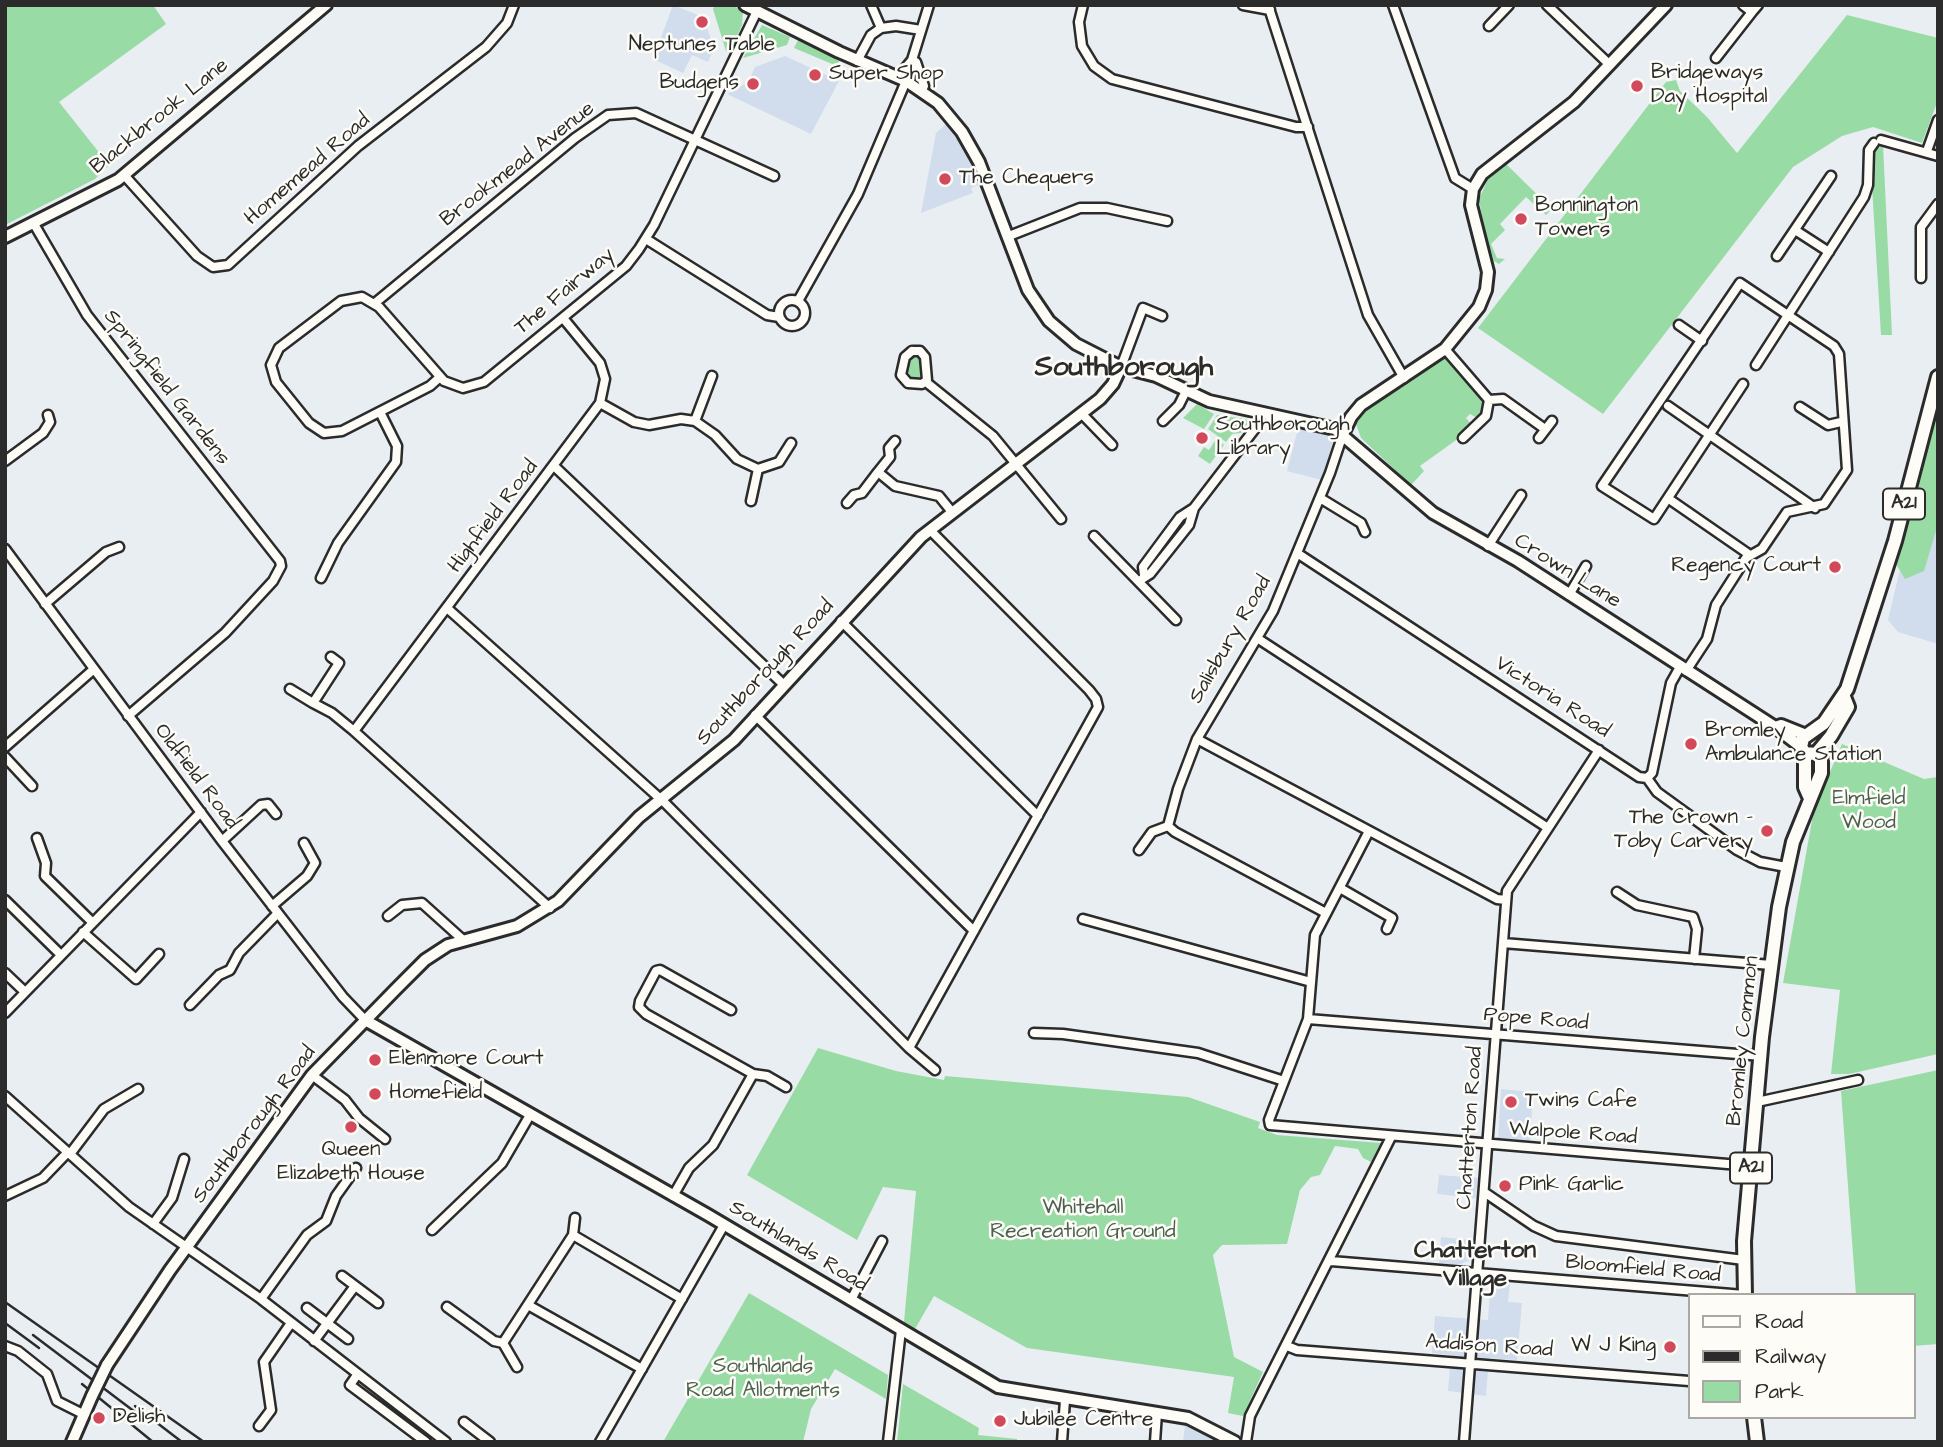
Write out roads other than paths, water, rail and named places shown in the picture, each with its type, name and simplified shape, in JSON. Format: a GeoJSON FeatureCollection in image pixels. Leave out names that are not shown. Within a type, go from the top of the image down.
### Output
{"type":"FeatureCollection","features":[{"type":"Feature","properties":{"kind":"main road","name":"A21"},"geometry":{"type":"LineString","coordinates":[[1809,734],[1844,697],[1895,541],[1938,377]]}},
{"type":"Feature","properties":{"kind":"main road","name":"A21"},"geometry":{"type":"LineString","coordinates":[[1821,748],[1837,727],[1847,707],[1844,697]]}},
{"type":"Feature","properties":{"kind":"main road"},"geometry":{"type":"LineString","coordinates":[[1809,734],[1820,738],[1821,748],[1812,755],[1803,750],[1809,734]]}},
{"type":"Feature","properties":{"kind":"main road","name":"Bromley Common"},"geometry":{"type":"LineString","coordinates":[[1744,1293],[1751,1166],[1771,965],[1786,867],[1809,796],[1816,790],[1821,772],[1821,748]]}},
{"type":"Feature","properties":{"kind":"main road","name":"Bromley Common"},"geometry":{"type":"LineString","coordinates":[[1803,750],[1805,787],[1809,796]]}},
{"type":"Feature","properties":{"kind":"main road"},"geometry":{"type":"LineString","coordinates":[[1754,1419],[1757,1442]]}},
{"type":"Feature","properties":{"kind":"street","name":"Blackbrook Lane"},"geometry":{"type":"LineString","coordinates":[[5,237],[102,190],[124,175],[326,5]]}},
{"type":"Feature","properties":{"kind":"street","name":"Homemead Road"},"geometry":{"type":"LineString","coordinates":[[124,175],[197,256],[213,267],[228,265],[358,146],[486,47],[507,23],[514,5]]}},
{"type":"Feature","properties":{"kind":"street"},"geometry":{"type":"LineString","coordinates":[[745,5],[922,90],[962,132],[984,174],[1028,290],[1049,321],[1076,344],[1121,367],[1156,376],[1209,401],[1320,425],[1343,434],[1361,405],[1445,349],[1472,317],[1487,284],[1486,264],[1471,205],[1473,188],[1490,166],[1562,113],[1667,5]]}},
{"type":"Feature","properties":{"kind":"street"},"geometry":{"type":"LineString","coordinates":[[871,5],[881,28]]}},
{"type":"Feature","properties":{"kind":"street"},"geometry":{"type":"LineString","coordinates":[[798,301],[858,194],[902,79],[912,60],[929,5]]}},
{"type":"Feature","properties":{"kind":"street"},"geometry":{"type":"LineString","coordinates":[[1083,5],[1079,22],[1082,46],[1094,66],[1112,79],[1296,127],[1307,127]]}},
{"type":"Feature","properties":{"kind":"street"},"geometry":{"type":"LineString","coordinates":[[1243,5],[1269,7],[1368,315],[1404,378]]}},
{"type":"Feature","properties":{"kind":"street"},"geometry":{"type":"LineString","coordinates":[[1393,5],[1455,178],[1473,188]]}},
{"type":"Feature","properties":{"kind":"street"},"geometry":{"type":"LineString","coordinates":[[1489,26],[1509,5]]}},
{"type":"Feature","properties":{"kind":"street"},"geometry":{"type":"LineString","coordinates":[[1547,5],[1610,65]]}},
{"type":"Feature","properties":{"kind":"street"},"geometry":{"type":"LineString","coordinates":[[1716,58],[1755,9],[1743,5]]}},
{"type":"Feature","properties":{"kind":"street","name":"The Fairway"},"geometry":{"type":"LineString","coordinates":[[440,377],[455,386],[477,385],[564,318],[626,265],[646,239],[757,11]]}},
{"type":"Feature","properties":{"kind":"street"},"geometry":{"type":"LineString","coordinates":[[857,61],[871,35],[881,28],[895,26],[921,30]]}},
{"type":"Feature","properties":{"kind":"street"},"geometry":{"type":"LineString","coordinates":[[912,60],[916,62],[924,86],[922,90]]}},
{"type":"Feature","properties":{"kind":"street","name":"Brookmead Avenue"},"geometry":{"type":"LineString","coordinates":[[375,303],[575,138],[608,115],[636,113],[774,176]]}},
{"type":"Feature","properties":{"kind":"street"},"geometry":{"type":"LineString","coordinates":[[1927,151],[1938,120]]}},
{"type":"Feature","properties":{"kind":"street"},"geometry":{"type":"LineString","coordinates":[[1756,365],[1864,197],[1868,185],[1869,150],[1877,141],[1927,151],[1938,156]]}},
{"type":"Feature","properties":{"kind":"street"},"geometry":{"type":"LineString","coordinates":[[1777,256],[1831,176]]}},
{"type":"Feature","properties":{"kind":"street"},"geometry":{"type":"LineString","coordinates":[[1921,278],[1921,228],[1938,204]]}},
{"type":"Feature","properties":{"kind":"street"},"geometry":{"type":"LineString","coordinates":[[1009,236],[1080,208],[1107,208],[1167,221]]}},
{"type":"Feature","properties":{"kind":"street","name":"Springfield Gardens"},"geometry":{"type":"LineString","coordinates":[[34,224],[87,315],[280,561],[281,566],[273,581],[225,633],[128,716]]}},
{"type":"Feature","properties":{"kind":"street"},"geometry":{"type":"LineString","coordinates":[[1795,230],[1829,252]]}},
{"type":"Feature","properties":{"kind":"street"},"geometry":{"type":"LineString","coordinates":[[646,239],[767,315],[779,317],[788,326],[802,323],[805,309],[798,301]]}},
{"type":"Feature","properties":{"kind":"street"},"geometry":{"type":"LineString","coordinates":[[1647,778],[1652,773],[1671,683],[1707,639],[1716,605],[1750,555],[1762,549],[1787,512],[1824,504],[1846,470],[1839,354],[1834,346],[1740,283],[1602,485],[1654,519],[1743,384]]}},
{"type":"Feature","properties":{"kind":"street"},"geometry":{"type":"LineString","coordinates":[[356,297],[375,303],[440,377],[430,386],[336,433],[319,431],[276,382],[271,365],[279,348],[341,301],[356,297]]}},
{"type":"Feature","properties":{"kind":"street"},"geometry":{"type":"LineString","coordinates":[[779,317],[779,310],[785,302],[798,301]]}},
{"type":"Feature","properties":{"kind":"street"},"geometry":{"type":"LineString","coordinates":[[1121,367],[1143,307],[1162,316]]}},
{"type":"Feature","properties":{"kind":"street"},"geometry":{"type":"LineString","coordinates":[[564,318],[600,363],[605,379],[600,403],[634,422],[649,425],[681,419],[695,421],[715,435],[737,459],[758,469],[779,462],[787,445]]}},
{"type":"Feature","properties":{"kind":"street"},"geometry":{"type":"LineString","coordinates":[[1679,325],[1702,341]]}},
{"type":"Feature","properties":{"kind":"street"},"geometry":{"type":"LineString","coordinates":[[1445,349],[1489,400]]}},
{"type":"Feature","properties":{"kind":"street"},"geometry":{"type":"LineString","coordinates":[[926,382],[918,385],[902,378],[901,368],[910,352],[917,350],[923,354],[926,382],[993,436],[1061,519]]}},
{"type":"Feature","properties":{"kind":"street","name":"Southborough Road"},"geometry":{"type":"LineString","coordinates":[[72,1442],[107,1364],[188,1247],[312,1075],[365,1020],[425,960],[462,939],[517,926],[550,908],[639,817],[722,751],[841,621],[930,530],[1081,414],[1107,391],[1121,367]]}},
{"type":"Feature","properties":{"kind":"street"},"geometry":{"type":"LineString","coordinates":[[695,421],[712,376]]}},
{"type":"Feature","properties":{"kind":"street"},"geometry":{"type":"LineString","coordinates":[[1163,421],[1179,405],[1186,391]]}},
{"type":"Feature","properties":{"kind":"street"},"geometry":{"type":"LineString","coordinates":[[1489,400],[1503,399],[1545,429]]}},
{"type":"Feature","properties":{"kind":"street"},"geometry":{"type":"LineString","coordinates":[[1463,438],[1486,416],[1489,400]]}},
{"type":"Feature","properties":{"kind":"street","name":"Highfield Road"},"geometry":{"type":"LineString","coordinates":[[354,731],[600,403]]}},
{"type":"Feature","properties":{"kind":"street"},"geometry":{"type":"LineString","coordinates":[[1668,406],[1815,508]]}},
{"type":"Feature","properties":{"kind":"street"},"geometry":{"type":"LineString","coordinates":[[1800,407],[1828,425],[1841,422]]}},
{"type":"Feature","properties":{"kind":"street"},"geometry":{"type":"LineString","coordinates":[[321,578],[328,569],[338,543],[396,462],[397,446],[380,412]]}},
{"type":"Feature","properties":{"kind":"street"},"geometry":{"type":"LineString","coordinates":[[1081,414],[1112,445]]}},
{"type":"Feature","properties":{"kind":"street"},"geometry":{"type":"LineString","coordinates":[[1141,578],[1143,567],[1157,547],[1180,517],[1194,508],[1260,422],[1262,414]]}},
{"type":"Feature","properties":{"kind":"street"},"geometry":{"type":"LineString","coordinates":[[5,461],[43,433],[50,422],[48,415]]}},
{"type":"Feature","properties":{"kind":"street"},"geometry":{"type":"LineString","coordinates":[[1539,438],[1552,421]]}},
{"type":"Feature","properties":{"kind":"street","name":"Salisbury Road"},"geometry":{"type":"LineString","coordinates":[[1168,826],[1197,739],[1273,611],[1320,498],[1343,434]]}},
{"type":"Feature","properties":{"kind":"street","name":"Crown Lane"},"geometry":{"type":"LineString","coordinates":[[1343,434],[1422,505],[1488,546],[1518,561],[1775,727]]}},
{"type":"Feature","properties":{"kind":"street"},"geometry":{"type":"LineString","coordinates":[[847,503],[854,495],[862,493],[890,457],[889,448],[895,441]]}},
{"type":"Feature","properties":{"kind":"street"},"geometry":{"type":"LineString","coordinates":[[554,466],[783,684]]}},
{"type":"Feature","properties":{"kind":"street"},"geometry":{"type":"LineString","coordinates":[[751,500],[758,469]]}},
{"type":"Feature","properties":{"kind":"street"},"geometry":{"type":"LineString","coordinates":[[878,472],[895,486],[939,496],[952,512]]}},
{"type":"Feature","properties":{"kind":"street"},"geometry":{"type":"LineString","coordinates":[[742,487],[754,490]]}},
{"type":"Feature","properties":{"kind":"street"},"geometry":{"type":"LineString","coordinates":[[1488,546],[1521,495]]}},
{"type":"Feature","properties":{"kind":"street"},"geometry":{"type":"LineString","coordinates":[[1320,498],[1360,523],[1365,532]]}},
{"type":"Feature","properties":{"kind":"street"},"geometry":{"type":"LineString","coordinates":[[1669,499],[1750,555]]}},
{"type":"Feature","properties":{"kind":"street"},"geometry":{"type":"LineString","coordinates":[[909,1048],[1097,710],[1096,699],[930,530]]}},
{"type":"Feature","properties":{"kind":"street"},"geometry":{"type":"LineString","coordinates":[[1094,536],[1141,578],[1176,620]]}},
{"type":"Feature","properties":{"kind":"street"},"geometry":{"type":"LineString","coordinates":[[45,604],[106,552],[119,547]]}},
{"type":"Feature","properties":{"kind":"street","name":"Oldfield Road"},"geometry":{"type":"LineString","coordinates":[[5,549],[222,841],[343,997],[365,1020]]}},
{"type":"Feature","properties":{"kind":"street","name":"Victoria Road"},"geometry":{"type":"LineString","coordinates":[[1297,553],[1599,750],[1647,778],[1657,792],[1737,850],[1750,858],[1786,867]]}},
{"type":"Feature","properties":{"kind":"street"},"geometry":{"type":"LineString","coordinates":[[1569,595],[1586,566]]}},
{"type":"Feature","properties":{"kind":"street"},"geometry":{"type":"LineString","coordinates":[[328,569],[337,576]]}},
{"type":"Feature","properties":{"kind":"street"},"geometry":{"type":"LineString","coordinates":[[447,608],[661,799],[909,1048],[935,1070]]}},
{"type":"Feature","properties":{"kind":"street"},"geometry":{"type":"LineString","coordinates":[[841,621],[1038,816]]}},
{"type":"Feature","properties":{"kind":"street"},"geometry":{"type":"LineString","coordinates":[[1258,638],[1548,828]]}},
{"type":"Feature","properties":{"kind":"street"},"geometry":{"type":"LineString","coordinates":[[313,704],[339,663],[331,657]]}},
{"type":"Feature","properties":{"kind":"street"},"geometry":{"type":"LineString","coordinates":[[5,747],[93,669]]}},
{"type":"Feature","properties":{"kind":"street"},"geometry":{"type":"LineString","coordinates":[[290,690],[332,713],[354,731],[550,908]]}},
{"type":"Feature","properties":{"kind":"street"},"geometry":{"type":"LineString","coordinates":[[755,715],[974,931]]}},
{"type":"Feature","properties":{"kind":"street"},"geometry":{"type":"LineString","coordinates":[[1775,727],[1781,725],[1809,734]]}},
{"type":"Feature","properties":{"kind":"street"},"geometry":{"type":"LineString","coordinates":[[1775,727],[1803,750]]}},
{"type":"Feature","properties":{"kind":"street"},"geometry":{"type":"LineString","coordinates":[[1197,739],[1497,899],[1506,900]]}},
{"type":"Feature","properties":{"kind":"street","name":"Chatterton Road"},"geometry":{"type":"LineString","coordinates":[[1464,1442],[1506,900],[1510,883],[1599,750]]}},
{"type":"Feature","properties":{"kind":"street"},"geometry":{"type":"LineString","coordinates":[[5,757],[32,786]]}},
{"type":"Feature","properties":{"kind":"street"},"geometry":{"type":"LineString","coordinates":[[222,841],[261,805],[268,804],[276,814]]}},
{"type":"Feature","properties":{"kind":"street"},"geometry":{"type":"LineString","coordinates":[[5,1013],[201,812]]}},
{"type":"Feature","properties":{"kind":"street"},"geometry":{"type":"LineString","coordinates":[[1139,850],[1152,832],[1168,826],[1326,913]]}},
{"type":"Feature","properties":{"kind":"street"},"geometry":{"type":"LineString","coordinates":[[1034,1034],[1063,1034],[1198,1053],[1284,1081],[1308,1019],[1314,940],[1369,831]]}},
{"type":"Feature","properties":{"kind":"street"},"geometry":{"type":"LineString","coordinates":[[37,838],[46,863],[45,876],[92,922]]}},
{"type":"Feature","properties":{"kind":"street"},"geometry":{"type":"LineString","coordinates":[[190,1005],[219,975],[230,970],[239,953],[275,909],[307,876],[316,863],[304,843]]}},
{"type":"Feature","properties":{"kind":"street"},"geometry":{"type":"LineString","coordinates":[[1340,888],[1392,918],[1387,929]]}},
{"type":"Feature","properties":{"kind":"street"},"geometry":{"type":"LineString","coordinates":[[1617,892],[1637,905],[1693,917],[1697,929],[1694,959]]}},
{"type":"Feature","properties":{"kind":"street"},"geometry":{"type":"LineString","coordinates":[[5,900],[61,955]]}},
{"type":"Feature","properties":{"kind":"street"},"geometry":{"type":"LineString","coordinates":[[388,916],[402,905],[422,903],[462,939]]}},
{"type":"Feature","properties":{"kind":"street"},"geometry":{"type":"LineString","coordinates":[[1083,919],[1311,982]]}},
{"type":"Feature","properties":{"kind":"street"},"geometry":{"type":"LineString","coordinates":[[83,932],[136,979],[159,954]]}},
{"type":"Feature","properties":{"kind":"street"},"geometry":{"type":"LineString","coordinates":[[1503,943],[1771,965]]}},
{"type":"Feature","properties":{"kind":"street"},"geometry":{"type":"LineString","coordinates":[[731,1010],[660,970],[653,976],[639,1007],[646,1014],[753,1074],[767,1076],[786,1087]]}},
{"type":"Feature","properties":{"kind":"street"},"geometry":{"type":"LineString","coordinates":[[5,973],[25,992]]}},
{"type":"Feature","properties":{"kind":"street","name":"Pope Road"},"geometry":{"type":"LineString","coordinates":[[1308,1019],[1762,1056]]}},
{"type":"Feature","properties":{"kind":"street","name":"Southlands Road"},"geometry":{"type":"LineString","coordinates":[[365,1020],[724,1224],[998,1387],[1200,1422],[1235,1442]]}},
{"type":"Feature","properties":{"kind":"street"},"geometry":{"type":"LineString","coordinates":[[673,1196],[689,1168],[713,1145],[753,1074]]}},
{"type":"Feature","properties":{"kind":"street"},"geometry":{"type":"LineString","coordinates":[[312,1075],[345,1100],[359,1118],[385,1139]]}},
{"type":"Feature","properties":{"kind":"street"},"geometry":{"type":"LineString","coordinates":[[1757,1102],[1858,1080]]}},
{"type":"Feature","properties":{"kind":"street","name":"Walpole Road"},"geometry":{"type":"LineString","coordinates":[[1284,1081],[1269,1123],[1279,1127],[1751,1166]]}},
{"type":"Feature","properties":{"kind":"street"},"geometry":{"type":"LineString","coordinates":[[5,1196],[43,1178],[69,1153],[104,1109],[138,1089]]}},
{"type":"Feature","properties":{"kind":"street"},"geometry":{"type":"LineString","coordinates":[[5,1096],[153,1224],[261,1299],[442,1441]]}},
{"type":"Feature","properties":{"kind":"street"},"geometry":{"type":"LineString","coordinates":[[432,1230],[502,1163],[530,1115]]}},
{"type":"Feature","properties":{"kind":"street"},"geometry":{"type":"LineString","coordinates":[[1246,1442],[1250,1416],[1331,1261],[1391,1137]]}},
{"type":"Feature","properties":{"kind":"street"},"geometry":{"type":"LineString","coordinates":[[153,1224],[172,1198],[184,1159]]}},
{"type":"Feature","properties":{"kind":"street"},"geometry":{"type":"LineString","coordinates":[[261,1299],[307,1235],[326,1221],[336,1196],[356,1168]]}},
{"type":"Feature","properties":{"kind":"street"},"geometry":{"type":"LineString","coordinates":[[1484,1192],[1534,1226],[1556,1236],[1744,1260]]}},
{"type":"Feature","properties":{"kind":"street"},"geometry":{"type":"LineString","coordinates":[[503,1343],[573,1235],[575,1218]]}},
{"type":"Feature","properties":{"kind":"street"},"geometry":{"type":"LineString","coordinates":[[603,1441],[724,1224]]}},
{"type":"Feature","properties":{"kind":"street"},"geometry":{"type":"LineString","coordinates":[[573,1235],[682,1298]]}},
{"type":"Feature","properties":{"kind":"street"},"geometry":{"type":"LineString","coordinates":[[851,1300],[882,1241]]}},
{"type":"Feature","properties":{"kind":"street","name":"Bloomfield Road"},"geometry":{"type":"LineString","coordinates":[[1331,1261],[1719,1293]]}},
{"type":"Feature","properties":{"kind":"street"},"geometry":{"type":"LineString","coordinates":[[342,1276],[378,1303]]}},
{"type":"Feature","properties":{"kind":"street"},"geometry":{"type":"LineString","coordinates":[[314,1340],[355,1286]]}},
{"type":"Feature","properties":{"kind":"street"},"geometry":{"type":"LineString","coordinates":[[528,1305],[642,1369]]}},
{"type":"Feature","properties":{"kind":"street"},"geometry":{"type":"LineString","coordinates":[[447,1307],[494,1341],[503,1343],[517,1367]]}},
{"type":"Feature","properties":{"kind":"street"},"geometry":{"type":"LineString","coordinates":[[307,1308],[348,1339]]}},
{"type":"Feature","properties":{"kind":"street"},"geometry":{"type":"LineString","coordinates":[[259,1426],[271,1410],[264,1363],[291,1323]]}},
{"type":"Feature","properties":{"kind":"street"},"geometry":{"type":"LineString","coordinates":[[888,1442],[901,1330]]}},
{"type":"Feature","properties":{"kind":"street"},"geometry":{"type":"LineString","coordinates":[[5,1346],[18,1351],[47,1374],[57,1401],[83,1414]]}},
{"type":"Feature","properties":{"kind":"street","name":"Addison Road"},"geometry":{"type":"LineString","coordinates":[[1287,1346],[1297,1350],[1688,1381]]}},
{"type":"Feature","properties":{"kind":"street"},"geometry":{"type":"LineString","coordinates":[[358,1375],[350,1385],[426,1442]]}},
{"type":"Feature","properties":{"kind":"street"},"geometry":{"type":"LineString","coordinates":[[1062,1442],[1065,1400]]}},
{"type":"Feature","properties":{"kind":"street"},"geometry":{"type":"LineString","coordinates":[[1155,1442],[1157,1413]]}},
{"type":"Feature","properties":{"kind":"street"},"geometry":{"type":"LineString","coordinates":[[464,1422],[489,1442]]}},
{"type":"Feature","properties":{"kind":"railway"},"geometry":{"type":"LineString","coordinates":[[5,1302],[204,1442]]}},
{"type":"Feature","properties":{"kind":"railway"},"geometry":{"type":"LineString","coordinates":[[5,1323],[39,1348]]}},
{"type":"Feature","properties":{"kind":"railway"},"geometry":{"type":"LineString","coordinates":[[33,1335],[139,1415]]}},
{"type":"Feature","properties":{"kind":"railway"},"geometry":{"type":"LineString","coordinates":[[82,1384],[153,1442]]}},
{"type":"Feature","properties":{"kind":"railway"},"geometry":{"type":"LineString","coordinates":[[135,1406],[182,1442]]}},
{"type":"Feature","properties":{"kind":"place","name":"Neptunes Table"},"geometry":{"type":"Point","coordinates":[702,22]}},
{"type":"Feature","properties":{"kind":"place","name":"Super Shop"},"geometry":{"type":"Point","coordinates":[815,75]}},
{"type":"Feature","properties":{"kind":"place","name":"Budgens"},"geometry":{"type":"Point","coordinates":[753,84]}},
{"type":"Feature","properties":{"kind":"place","name":"Bridgeways Day Hospital"},"geometry":{"type":"Point","coordinates":[1637,86]}},
{"type":"Feature","properties":{"kind":"place","name":"The Chequers"},"geometry":{"type":"Point","coordinates":[945,179]}},
{"type":"Feature","properties":{"kind":"place","name":"Bonnington Towers"},"geometry":{"type":"Point","coordinates":[1521,219]}},
{"type":"Feature","properties":{"kind":"place","name":"Southborough Library"},"geometry":{"type":"Point","coordinates":[1202,438]}},
{"type":"Feature","properties":{"kind":"place","name":"Regency Court"},"geometry":{"type":"Point","coordinates":[1835,567]}},
{"type":"Feature","properties":{"kind":"place","name":"Bromley Ambulance Station"},"geometry":{"type":"Point","coordinates":[1691,744]}},
{"type":"Feature","properties":{"kind":"place","name":"The Crown - Toby Carvery"},"geometry":{"type":"Point","coordinates":[1767,831]}},
{"type":"Feature","properties":{"kind":"place","name":"Elenmore Court"},"geometry":{"type":"Point","coordinates":[375,1060]}},
{"type":"Feature","properties":{"kind":"place","name":"Homefield"},"geometry":{"type":"Point","coordinates":[375,1094]}},
{"type":"Feature","properties":{"kind":"place","name":"Twins Cafe"},"geometry":{"type":"Point","coordinates":[1511,1102]}},
{"type":"Feature","properties":{"kind":"place","name":"Queen Elizabeth House"},"geometry":{"type":"Point","coordinates":[351,1127]}},
{"type":"Feature","properties":{"kind":"place","name":"Pink Garlic"},"geometry":{"type":"Point","coordinates":[1505,1186]}},
{"type":"Feature","properties":{"kind":"place","name":"W J King"},"geometry":{"type":"Point","coordinates":[1670,1347]}},
{"type":"Feature","properties":{"kind":"place","name":"Delish"},"geometry":{"type":"Point","coordinates":[99,1418]}},
{"type":"Feature","properties":{"kind":"place","name":"Jubilee Centre"},"geometry":{"type":"Point","coordinates":[1000,1421]}},
{"type":"Feature","properties":{"kind":"district","name":"Southborough"},"geometry":{"type":"Point","coordinates":[1124,369]}},
{"type":"Feature","properties":{"kind":"district","name":"Chatterton Village"},"geometry":{"type":"Point","coordinates":[1475,1266]}},
{"type":"Feature","properties":{"kind":"park label","name":"Elmfield Wood"},"geometry":{"type":"Point","coordinates":[1869,812]}},
{"type":"Feature","properties":{"kind":"park label","name":"Whitehall Recreation Ground"},"geometry":{"type":"Point","coordinates":[1083,1221]}},
{"type":"Feature","properties":{"kind":"park label","name":"Southlands Road Allotments"},"geometry":{"type":"Point","coordinates":[763,1380]}}]}
